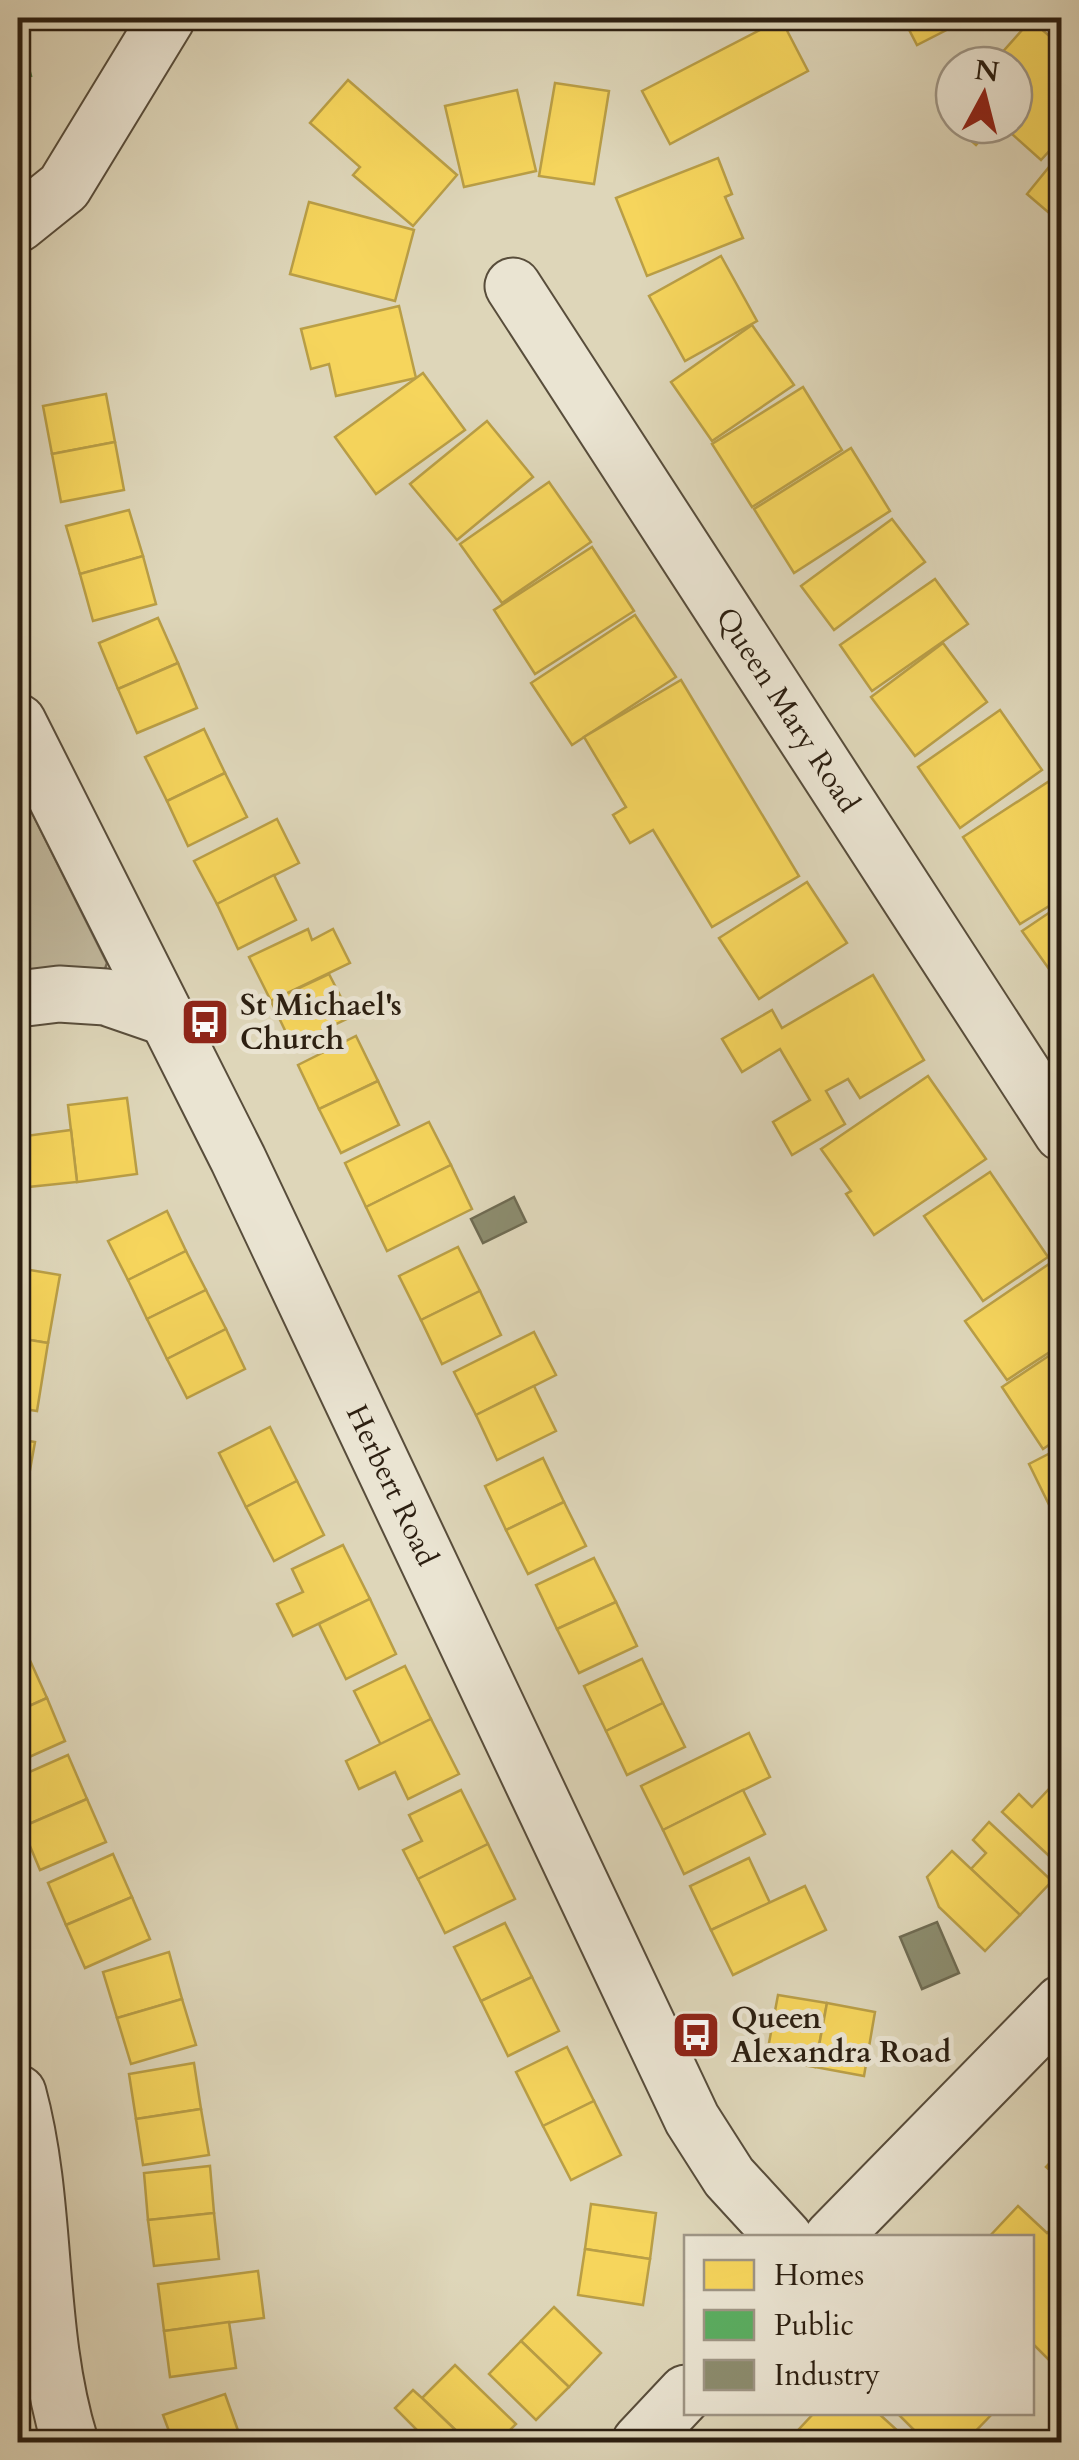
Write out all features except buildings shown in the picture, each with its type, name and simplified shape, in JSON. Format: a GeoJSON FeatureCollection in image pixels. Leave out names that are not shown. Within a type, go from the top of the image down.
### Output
{"type":"FeatureCollection","features":[{"type":"Feature","properties":{"kind":"street"},"geometry":{"type":"LineString","coordinates":[[18,224],[64,187],[167,18]]}},
{"type":"Feature","properties":{"kind":"street","name":"Queen Mary Road"},"geometry":{"type":"LineString","coordinates":[[512,286],[1062,1133]]}},
{"type":"Feature","properties":{"kind":"street","name":"Herbert Road"},"geometry":{"type":"LineString","coordinates":[[18,722],[238,1159],[692,2120],[729,2176],[782,2235]]}},
{"type":"Feature","properties":{"kind":"street"},"geometry":{"type":"LineString","coordinates":[[18,999],[59,994],[106,997],[167,1018]]}},
{"type":"Feature","properties":{"kind":"street"},"geometry":{"type":"LineString","coordinates":[[835,2235],[1062,2003]]}},
{"type":"Feature","properties":{"kind":"street"},"geometry":{"type":"LineString","coordinates":[[18,2092],[32,2163],[51,2358],[70,2442]]}},
{"type":"Feature","properties":{"kind":"street"},"geometry":{"type":"LineString","coordinates":[[640,2442],[684,2395]]}},
{"type":"Feature","properties":{"kind":"shaded area"},"geometry":{"type":"Polygon","coordinates":[[[22,793],[107,963],[104,972],[18,976],[18,794],[22,793]]]}},
{"type":"Feature","properties":{"kind":"place","name":"St Michael's Church"},"geometry":{"type":"Point","coordinates":[205,1022]}},
{"type":"Feature","properties":{"kind":"place","name":"Queen Alexandra Road"},"geometry":{"type":"Point","coordinates":[696,2035]}}]}
